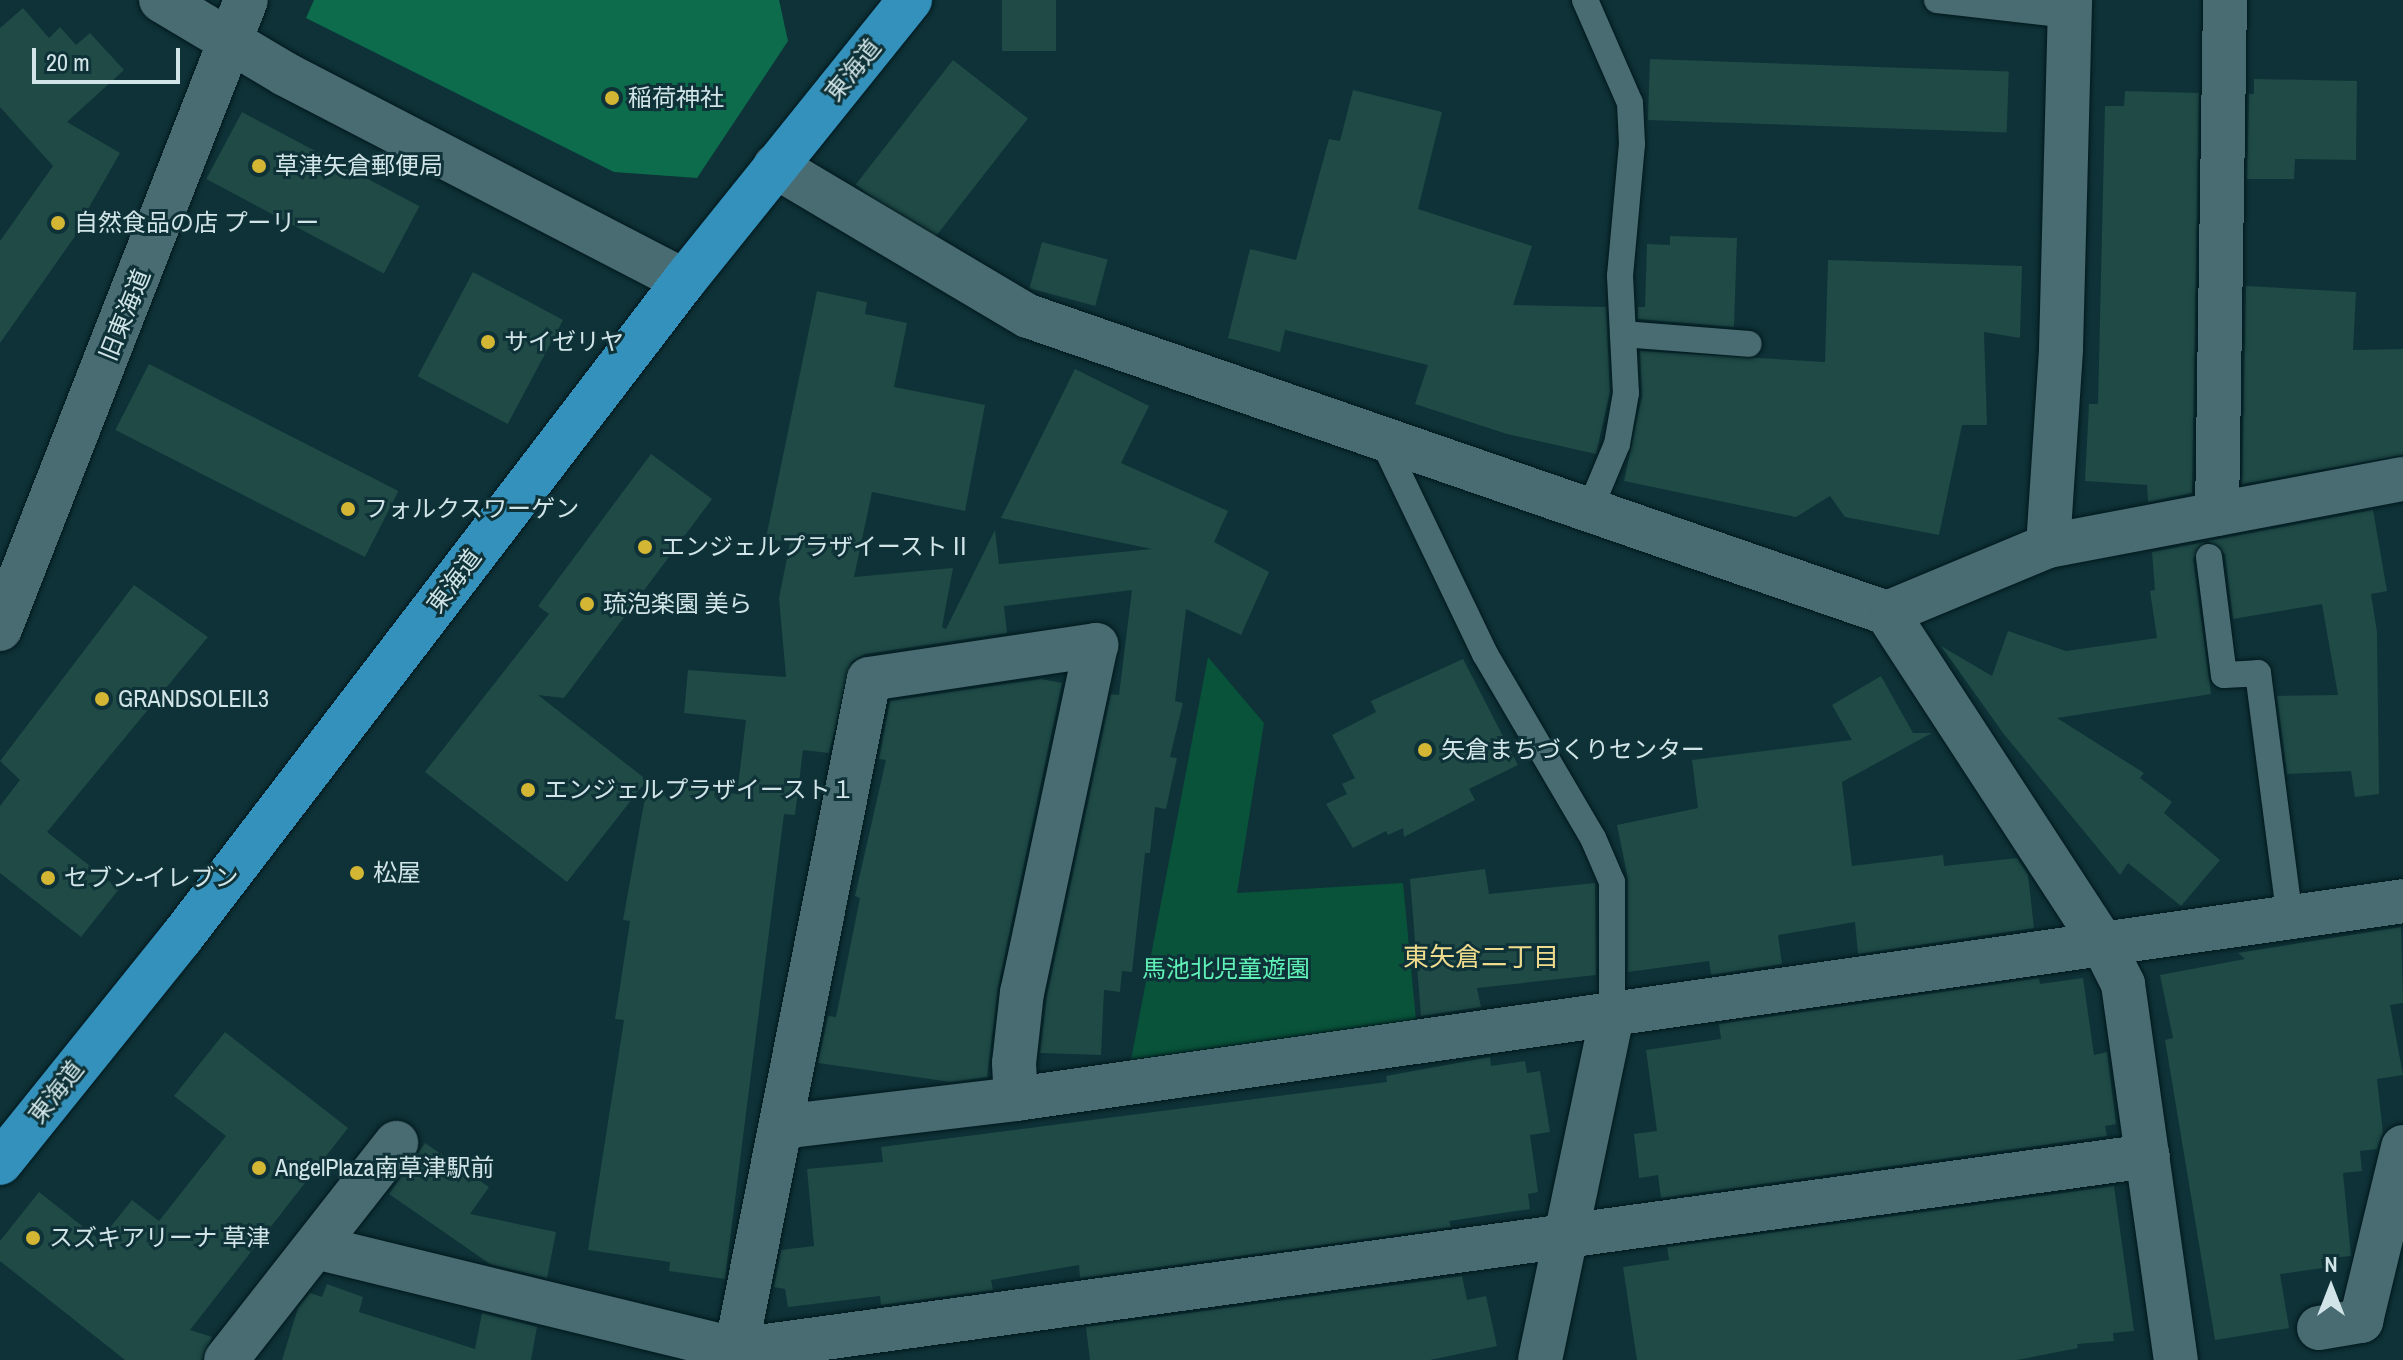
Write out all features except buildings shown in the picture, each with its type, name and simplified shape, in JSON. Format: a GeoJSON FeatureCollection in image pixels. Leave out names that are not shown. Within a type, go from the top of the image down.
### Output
{"type":"FeatureCollection","features":[{"type":"Feature","properties":{"kind":"highway","name":"東海道"},"geometry":{"type":"LineString","coordinates":[[0,1163],[181,938],[684,281],[910,0]]}},
{"type":"Feature","properties":{"kind":"street"},"geometry":{"type":"LineString","coordinates":[[161,0],[285,74],[684,281]]}},
{"type":"Feature","properties":{"kind":"street","name":"旧東海道"},"geometry":{"type":"LineString","coordinates":[[0,629],[233,41],[246,0]]}},
{"type":"Feature","properties":{"kind":"street"},"geometry":{"type":"LineString","coordinates":[[2217,514],[2225,0]]}},
{"type":"Feature","properties":{"kind":"street"},"geometry":{"type":"LineString","coordinates":[[2048,546],[2061,348],[2070,7]]}},
{"type":"Feature","properties":{"kind":"street"},"geometry":{"type":"LineString","coordinates":[[775,166],[1028,316],[1887,613],[2103,944],[2123,984],[2176,1360]]}},
{"type":"Feature","properties":{"kind":"street"},"geometry":{"type":"LineString","coordinates":[[1887,613],[2048,546],[2403,479]]}},
{"type":"Feature","properties":{"kind":"street"},"geometry":{"type":"LineString","coordinates":[[736,1355],[869,679],[1096,645],[1022,992],[1014,1063],[1016,1099]]}},
{"type":"Feature","properties":{"kind":"street"},"geometry":{"type":"LineString","coordinates":[[781,1127],[1016,1099],[2403,901]]}},
{"type":"Feature","properties":{"kind":"street"},"geometry":{"type":"LineString","coordinates":[[1540,1360],[1612,1015]]}},
{"type":"Feature","properties":{"kind":"street"},"geometry":{"type":"LineString","coordinates":[[226,1360],[396,1143]]}},
{"type":"Feature","properties":{"kind":"street"},"geometry":{"type":"LineString","coordinates":[[2319,1328],[2361,1321],[2403,1147]]}},
{"type":"Feature","properties":{"kind":"street"},"geometry":{"type":"LineString","coordinates":[[316,1247],[736,1355],[2148,1156]]}},
{"type":"Feature","properties":{"kind":"lane"},"geometry":{"type":"LineString","coordinates":[[1585,0],[1630,103],[1620,276],[1626,393],[1617,444],[1589,511]]}},
{"type":"Feature","properties":{"kind":"lane"},"geometry":{"type":"LineString","coordinates":[[1937,0],[2070,7]]}},
{"type":"Feature","properties":{"kind":"lane"},"geometry":{"type":"LineString","coordinates":[[1623,334],[1749,344]]}},
{"type":"Feature","properties":{"kind":"lane"},"geometry":{"type":"LineString","coordinates":[[1382,439],[1485,654],[1593,838],[1612,882],[1612,1015]]}},
{"type":"Feature","properties":{"kind":"lane"},"geometry":{"type":"LineString","coordinates":[[2209,557],[2224,675],[2258,673],[2290,918]]}},
{"type":"Feature","properties":{"kind":"green space","name":"稲荷神社"},"geometry":{"type":"Polygon","coordinates":[[[314,0],[779,0],[788,41],[697,178],[614,172],[306,18],[314,0]]]}},
{"type":"Feature","properties":{"kind":"green space","name":"馬池北児童遊園"},"geometry":{"type":"Polygon","coordinates":[[[1208,657],[1264,723],[1237,893],[1403,883],[1416,1020],[1131,1060],[1208,657]]]}},
{"type":"Feature","properties":{"kind":"place","name":"稲荷神社"},"geometry":{"type":"Point","coordinates":[612,98]}},
{"type":"Feature","properties":{"kind":"place","name":"草津矢倉郵便局"},"geometry":{"type":"Point","coordinates":[259,166]}},
{"type":"Feature","properties":{"kind":"place","name":"自然食品の店 プーリー"},"geometry":{"type":"Point","coordinates":[58,223]}},
{"type":"Feature","properties":{"kind":"place","name":"サイゼリヤ"},"geometry":{"type":"Point","coordinates":[488,342]}},
{"type":"Feature","properties":{"kind":"place","name":"フォルクスワーゲン"},"geometry":{"type":"Point","coordinates":[348,509]}},
{"type":"Feature","properties":{"kind":"place","name":"エンジェルプラザイーストⅡ"},"geometry":{"type":"Point","coordinates":[645,547]}},
{"type":"Feature","properties":{"kind":"place","name":"琉泡楽園 美ら"},"geometry":{"type":"Point","coordinates":[587,604]}},
{"type":"Feature","properties":{"kind":"place","name":"GRANDSOLEIL3"},"geometry":{"type":"Point","coordinates":[102,699]}},
{"type":"Feature","properties":{"kind":"place","name":"矢倉まちづくりセンター"},"geometry":{"type":"Point","coordinates":[1425,750]}},
{"type":"Feature","properties":{"kind":"place","name":"エンジェルプラザイースト１"},"geometry":{"type":"Point","coordinates":[528,790]}},
{"type":"Feature","properties":{"kind":"place","name":"松屋"},"geometry":{"type":"Point","coordinates":[357,873]}},
{"type":"Feature","properties":{"kind":"place","name":"セブン-イレブン"},"geometry":{"type":"Point","coordinates":[48,878]}},
{"type":"Feature","properties":{"kind":"place","name":"AngelPlaza南草津駅前"},"geometry":{"type":"Point","coordinates":[259,1168]}},
{"type":"Feature","properties":{"kind":"place","name":"スズキアリーナ 草津"},"geometry":{"type":"Point","coordinates":[33,1238]}},
{"type":"Feature","properties":{"kind":"district","name":"東矢倉二丁目"},"geometry":{"type":"Point","coordinates":[1481,957]}}]}
